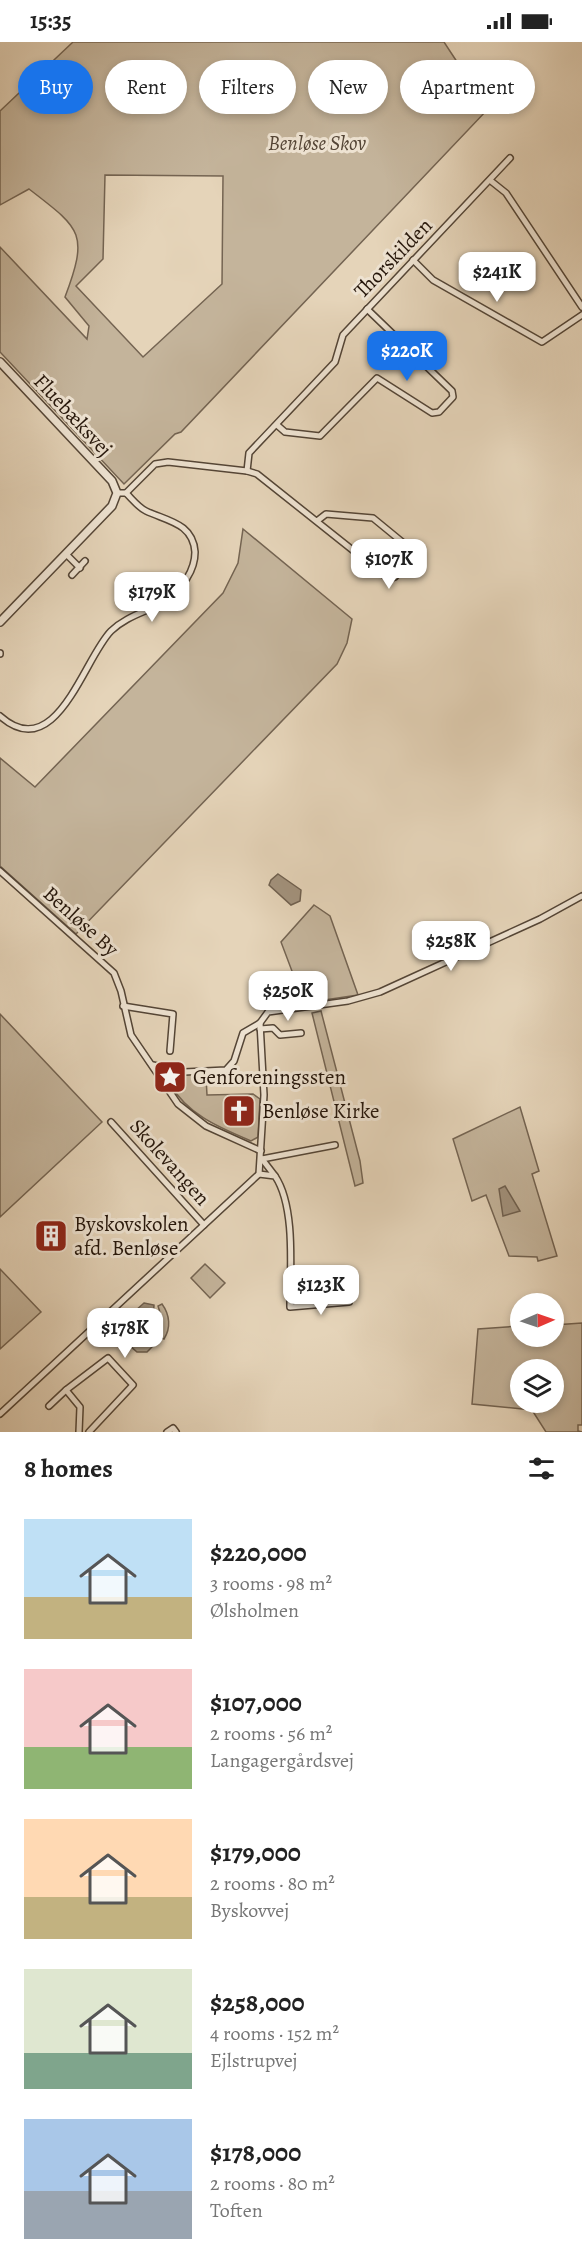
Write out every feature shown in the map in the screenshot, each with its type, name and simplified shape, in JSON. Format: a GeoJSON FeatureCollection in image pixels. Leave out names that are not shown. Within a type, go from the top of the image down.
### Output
{"type":"FeatureCollection","features":[{"type":"Feature","properties":{"kind":"street","name":"Thorskilden"},"geometry":{"type":"LineString","coordinates":[[247,471],[249,453],[335,362],[343,335],[491,181],[510,158]]}},
{"type":"Feature","properties":{"kind":"street"},"geometry":{"type":"LineString","coordinates":[[491,181],[507,193],[582,307]]}},
{"type":"Feature","properties":{"kind":"street"},"geometry":{"type":"LineString","coordinates":[[413,260],[434,280],[542,342],[582,315]]}},
{"type":"Feature","properties":{"kind":"street"},"geometry":{"type":"LineString","coordinates":[[277,424],[285,432],[320,436],[377,378],[432,413],[439,412],[453,397],[452,391],[367,309]]}},
{"type":"Feature","properties":{"kind":"street","name":"Fluebæksvej"},"geometry":{"type":"LineString","coordinates":[[0,362],[112,481],[117,493]]}},
{"type":"Feature","properties":{"kind":"street"},"geometry":{"type":"LineString","coordinates":[[126,493],[155,464],[168,462],[247,471],[257,474],[389,579],[395,577],[412,556],[412,550],[373,518],[326,514],[317,520]]}},
{"type":"Feature","properties":{"kind":"street"},"geometry":{"type":"LineString","coordinates":[[0,622],[112,506],[117,493],[126,493],[147,511],[183,527],[193,542],[195,553],[191,571],[175,595],[164,604],[130,618],[101,641],[76,691],[58,714],[37,726],[26,728],[8,722],[0,716]]}},
{"type":"Feature","properties":{"kind":"street"},"geometry":{"type":"LineString","coordinates":[[66,554],[80,568]]}},
{"type":"Feature","properties":{"kind":"street"},"geometry":{"type":"LineString","coordinates":[[72,576],[85,561]]}},
{"type":"Feature","properties":{"kind":"street","name":"Benløse By"},"geometry":{"type":"LineString","coordinates":[[0,872],[106,964],[118,982],[131,1035],[162,1077],[171,1095],[194,1118],[261,1151]]}},
{"type":"Feature","properties":{"kind":"street"},"geometry":{"type":"LineString","coordinates":[[0,1414],[259,1174],[262,1159],[263,1074],[260,1026],[268,1012],[348,1001],[380,992],[540,919],[582,896]]}},
{"type":"Feature","properties":{"kind":"street"},"geometry":{"type":"LineString","coordinates":[[123,1006],[173,1014],[170,1050]]}},
{"type":"Feature","properties":{"kind":"street"},"geometry":{"type":"LineString","coordinates":[[153,1065],[167,1069],[226,1070],[234,1061],[243,1033],[260,1026],[273,1028],[280,1035],[301,1033]]}},
{"type":"Feature","properties":{"kind":"street"},"geometry":{"type":"LineString","coordinates":[[162,1077],[167,1069]]}},
{"type":"Feature","properties":{"kind":"street","name":"Skolevangen"},"geometry":{"type":"LineString","coordinates":[[111,1122],[204,1225]]}},
{"type":"Feature","properties":{"kind":"street"},"geometry":{"type":"LineString","coordinates":[[262,1159],[336,1144]]}},
{"type":"Feature","properties":{"kind":"street"},"geometry":{"type":"LineString","coordinates":[[262,1159],[284,1193],[288,1214],[290,1307],[349,1302]]}},
{"type":"Feature","properties":{"kind":"street"},"geometry":{"type":"LineString","coordinates":[[259,1174],[275,1176]]}},
{"type":"Feature","properties":{"kind":"street"},"geometry":{"type":"LineString","coordinates":[[49,1406],[108,1358],[133,1385],[89,1432]]}},
{"type":"Feature","properties":{"kind":"street"},"geometry":{"type":"LineString","coordinates":[[66,1390],[80,1407],[79,1432]]}},
{"type":"Feature","properties":{"kind":"street"},"geometry":{"type":"LineString","coordinates":[[167,1432],[172,1428],[176,1432]]}},
{"type":"Feature","properties":{"kind":"green space","name":"Benløse Skov"},"geometry":{"type":"Polygon","coordinates":[[[73,42],[444,42],[456,60],[400,60],[400,114],[483,114],[181,432],[175,434],[124,484],[0,352],[0,247],[87,339],[89,326],[65,297],[77,259],[78,245],[76,234],[70,224],[29,189],[0,205],[0,111],[18,94],[18,114],[93,114],[93,60],[54,60],[73,42]],[[105,175],[103,259],[76,286],[143,357],[222,284],[223,176],[105,175]]]}},
{"type":"Feature","properties":{"kind":"green space"},"geometry":{"type":"Polygon","coordinates":[[[243,529],[352,619],[347,643],[337,664],[76,934],[0,866],[0,758],[35,787],[223,593],[238,563],[243,529]]]}},
{"type":"Feature","properties":{"kind":"green space"},"geometry":{"type":"Polygon","coordinates":[[[314,905],[330,916],[358,995],[304,1003],[281,942],[314,905]]]}},
{"type":"Feature","properties":{"kind":"green space"},"geometry":{"type":"Polygon","coordinates":[[[321,1011],[360,1161],[363,1183],[355,1186],[312,1013],[321,1011]]]}},
{"type":"Feature","properties":{"kind":"green space"},"geometry":{"type":"Polygon","coordinates":[[[0,1014],[102,1122],[0,1217],[0,1014]]]}},
{"type":"Feature","properties":{"kind":"green space"},"geometry":{"type":"Polygon","coordinates":[[[181,1074],[203,1074],[206,1077],[207,1095],[253,1094],[260,1099],[258,1137],[251,1141],[205,1119],[185,1104],[169,1083],[181,1074]]]}},
{"type":"Feature","properties":{"kind":"green space"},"geometry":{"type":"Polygon","coordinates":[[[520,1107],[539,1171],[532,1174],[557,1256],[538,1261],[537,1257],[509,1256],[486,1195],[472,1201],[453,1139],[520,1107]]]}},
{"type":"Feature","properties":{"kind":"green space"},"geometry":{"type":"Polygon","coordinates":[[[205,1264],[225,1283],[210,1298],[191,1278],[205,1264]]]}},
{"type":"Feature","properties":{"kind":"green space"},"geometry":{"type":"Polygon","coordinates":[[[0,1269],[41,1312],[0,1349],[0,1269]]]}},
{"type":"Feature","properties":{"kind":"green space"},"geometry":{"type":"Polygon","coordinates":[[[162,1304],[169,1322],[164,1339],[157,1336],[150,1341],[153,1346],[147,1352],[137,1352],[129,1345],[126,1337],[140,1336],[152,1331],[159,1320],[158,1306],[162,1304]]]}},
{"type":"Feature","properties":{"kind":"green space"},"geometry":{"type":"Polygon","coordinates":[[[582,1323],[582,1425],[578,1425],[578,1431],[582,1432],[546,1432],[534,1413],[564,1413],[564,1359],[510,1359],[510,1408],[472,1404],[478,1329],[510,1327],[510,1347],[564,1347],[564,1324],[582,1323]]]}},
{"type":"Feature","properties":{"kind":"shaded area"},"geometry":{"type":"Polygon","coordinates":[[[278,874],[301,890],[300,901],[291,905],[269,885],[278,874]]]}},
{"type":"Feature","properties":{"kind":"shaded area"},"geometry":{"type":"Polygon","coordinates":[[[505,1186],[520,1211],[503,1216],[499,1189],[505,1186]]]}},
{"type":"Feature","properties":{"kind":"shaded area"},"geometry":{"type":"Polygon","coordinates":[[[144,1303],[154,1305],[153,1319],[137,1332],[129,1332],[125,1328],[126,1319],[144,1303]]]}},
{"type":"Feature","properties":{"kind":"place","name":"Genforeningssten"},"geometry":{"type":"Point","coordinates":[170,1077]}},
{"type":"Feature","properties":{"kind":"place","name":"Benløse Kirke"},"geometry":{"type":"Point","coordinates":[239,1111]}},
{"type":"Feature","properties":{"kind":"place","name":"Byskovskolen afd. Benløse"},"geometry":{"type":"Point","coordinates":[51,1236]}}]}
